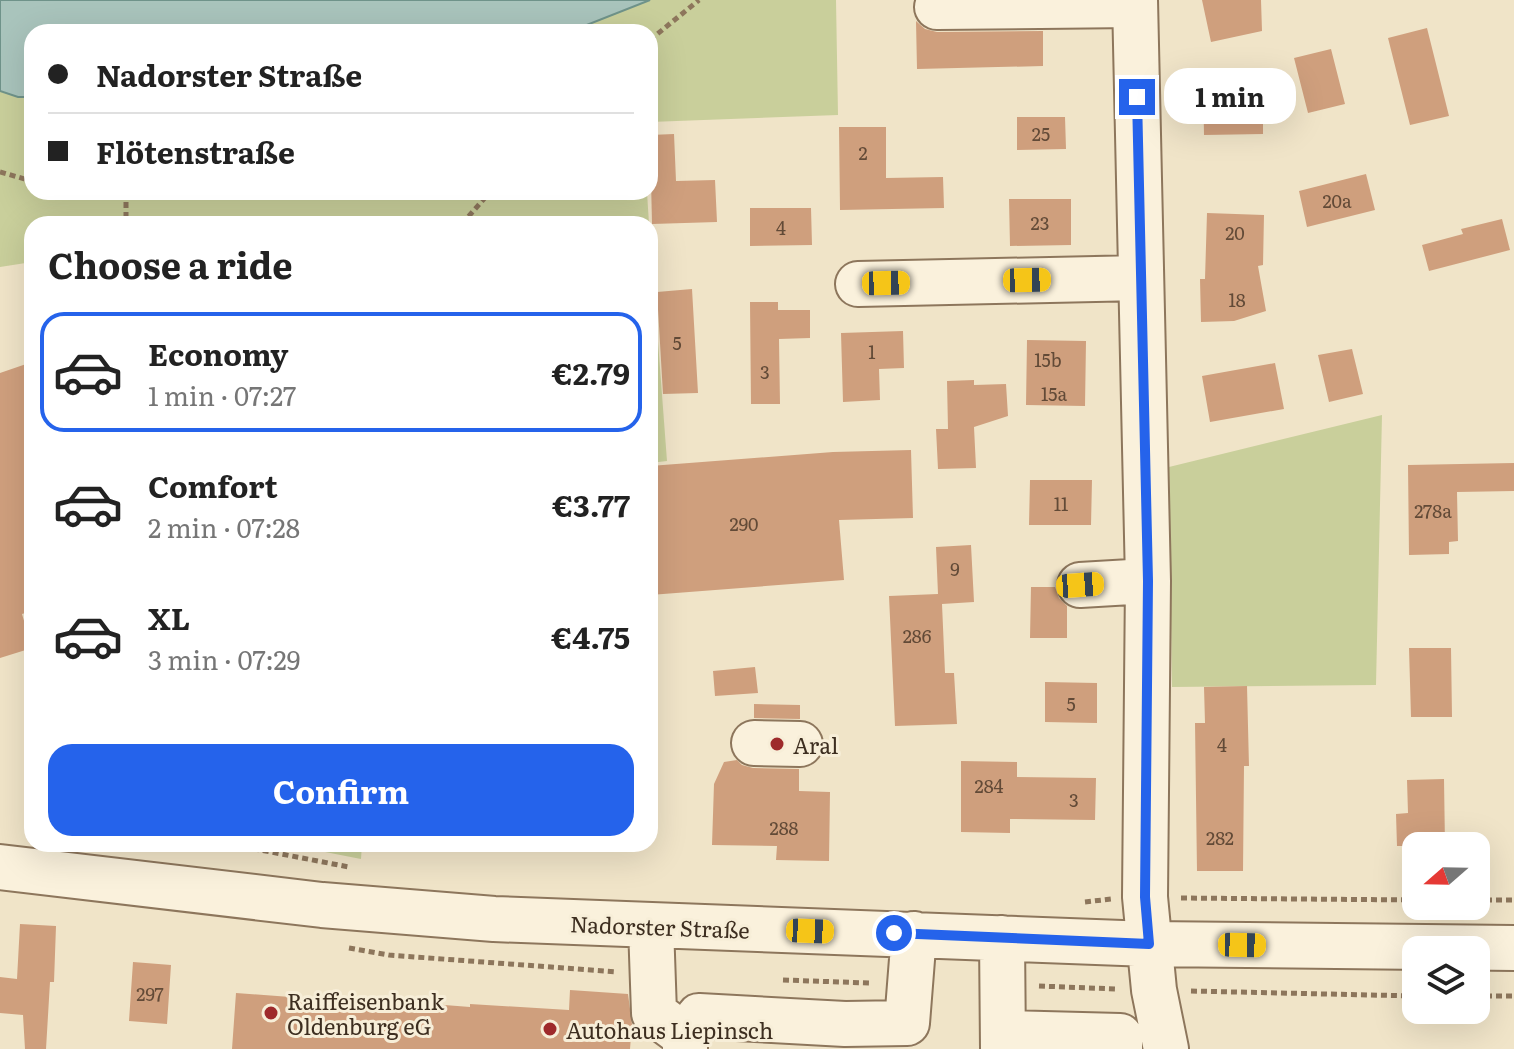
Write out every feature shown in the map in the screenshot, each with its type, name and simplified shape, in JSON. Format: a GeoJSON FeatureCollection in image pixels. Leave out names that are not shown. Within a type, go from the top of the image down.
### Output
{"type":"FeatureCollection","features":[{"type":"Feature","properties":{"kind":"street"},"geometry":{"type":"LineString","coordinates":[[937,7],[1135,2],[1148,581],[1145,897],[1154,990],[1166,1049]]}},
{"type":"Feature","properties":{"kind":"street"},"geometry":{"type":"LineString","coordinates":[[858,284],[1141,278]]}},
{"type":"Feature","properties":{"kind":"street"},"geometry":{"type":"LineString","coordinates":[[1080,585],[1148,581]]}},
{"type":"Feature","properties":{"kind":"street"},"geometry":{"type":"LineString","coordinates":[[754,743],[800,744]]}},
{"type":"Feature","properties":{"kind":"street","name":"Nadorster Straße"},"geometry":{"type":"LineString","coordinates":[[0,867],[322,905],[494,919],[1149,944],[1514,948]]}},
{"type":"Feature","properties":{"kind":"street"},"geometry":{"type":"LineString","coordinates":[[651,926],[654,1013],[685,1042],[699,1016],[845,1024],[907,1023],[914,934]]}},
{"type":"Feature","properties":{"kind":"street"},"geometry":{"type":"LineString","coordinates":[[1002,938],[1003,1041],[1120,1036],[1120,1049]]}},
{"type":"Feature","properties":{"kind":"path"},"geometry":{"type":"LineString","coordinates":[[658,33],[699,0]]}},
{"type":"Feature","properties":{"kind":"path"},"geometry":{"type":"LineString","coordinates":[[0,172],[24,179]]}},
{"type":"Feature","properties":{"kind":"path"},"geometry":{"type":"LineString","coordinates":[[469,216],[483,200]]}},
{"type":"Feature","properties":{"kind":"path"},"geometry":{"type":"LineString","coordinates":[[271,852],[357,868]]}},
{"type":"Feature","properties":{"kind":"path"},"geometry":{"type":"LineString","coordinates":[[1073,904],[1145,897],[1402,900]]}},
{"type":"Feature","properties":{"kind":"path"},"geometry":{"type":"LineString","coordinates":[[1490,900],[1514,900]]}},
{"type":"Feature","properties":{"kind":"path"},"geometry":{"type":"LineString","coordinates":[[1490,996],[1514,996]]}},
{"type":"Feature","properties":{"kind":"green space"},"geometry":{"type":"Polygon","coordinates":[[[0,0],[836,0],[838,115],[658,122],[658,24],[24,24],[24,200],[648,200],[648,216],[24,216],[24,263],[0,267],[0,0]]]}},
{"type":"Feature","properties":{"kind":"green space"},"geometry":{"type":"Polygon","coordinates":[[[658,341],[667,461],[658,462],[658,341]]]}},
{"type":"Feature","properties":{"kind":"green space"},"geometry":{"type":"Polygon","coordinates":[[[1382,415],[1376,685],[1172,687],[1169,467],[1382,415]]]}},
{"type":"Feature","properties":{"kind":"green space"},"geometry":{"type":"Polygon","coordinates":[[[325,852],[361,852],[361,859],[325,852]]]}},
{"type":"Feature","properties":{"kind":"water"},"geometry":{"type":"Polygon","coordinates":[[[0,0],[650,0],[589,24],[24,24],[24,97],[0,91],[0,0]]]}},
{"type":"Feature","properties":{"kind":"building"},"geometry":{"type":"Polygon","coordinates":[[[1202,0],[1261,0],[1262,31],[1211,42],[1202,0]]]}},
{"type":"Feature","properties":{"kind":"building"},"geometry":{"type":"Polygon","coordinates":[[[916,21],[925,29],[937,32],[1043,31],[1043,66],[917,69],[916,21]]]}},
{"type":"Feature","properties":{"kind":"building"},"geometry":{"type":"Polygon","coordinates":[[[1427,28],[1449,116],[1410,125],[1388,38],[1427,28]]]}},
{"type":"Feature","properties":{"kind":"building"},"geometry":{"type":"Polygon","coordinates":[[[1331,49],[1345,104],[1308,113],[1294,58],[1331,49]]]}},
{"type":"Feature","properties":{"kind":"building"},"geometry":{"type":"Polygon","coordinates":[[[1263,78],[1263,134],[1204,135],[1203,79],[1263,78]]]}},
{"type":"Feature","properties":{"kind":"building"},"geometry":{"type":"Polygon","coordinates":[[[1017,117],[1065,117],[1066,149],[1017,150],[1017,117]]]}},
{"type":"Feature","properties":{"kind":"building"},"geometry":{"type":"Polygon","coordinates":[[[839,127],[886,127],[886,178],[943,177],[944,208],[840,210],[839,127]]]}},
{"type":"Feature","properties":{"kind":"building"},"geometry":{"type":"Polygon","coordinates":[[[674,134],[676,181],[715,180],[717,222],[658,224],[658,216],[652,216],[651,200],[658,200],[658,135],[674,134]]]}},
{"type":"Feature","properties":{"kind":"building"},"geometry":{"type":"Polygon","coordinates":[[[1366,174],[1375,210],[1307,227],[1299,191],[1366,174]]]}},
{"type":"Feature","properties":{"kind":"building"},"geometry":{"type":"Polygon","coordinates":[[[1009,199],[1071,199],[1071,245],[1010,246],[1009,199]]]}},
{"type":"Feature","properties":{"kind":"building"},"geometry":{"type":"Polygon","coordinates":[[[750,208],[811,208],[812,245],[750,246],[750,208]]]}},
{"type":"Feature","properties":{"kind":"building"},"geometry":{"type":"Polygon","coordinates":[[[1207,213],[1264,215],[1263,265],[1258,266],[1266,311],[1234,321],[1201,322],[1200,279],[1205,279],[1207,213]]]}},
{"type":"Feature","properties":{"kind":"building"},"geometry":{"type":"Polygon","coordinates":[[[1502,219],[1510,250],[1429,271],[1422,245],[1463,234],[1461,229],[1502,219]]]}},
{"type":"Feature","properties":{"kind":"building"},"geometry":{"type":"Polygon","coordinates":[[[692,289],[698,393],[663,394],[658,292],[692,289]]]}},
{"type":"Feature","properties":{"kind":"building"},"geometry":{"type":"Polygon","coordinates":[[[750,302],[778,302],[778,310],[810,310],[810,338],[779,339],[780,404],[751,404],[750,302]]]}},
{"type":"Feature","properties":{"kind":"building"},"geometry":{"type":"Polygon","coordinates":[[[903,331],[904,368],[879,369],[880,400],[843,402],[841,333],[903,331]]]}},
{"type":"Feature","properties":{"kind":"building"},"geometry":{"type":"Polygon","coordinates":[[[1027,340],[1086,341],[1085,406],[1026,405],[1027,340]]]}},
{"type":"Feature","properties":{"kind":"building"},"geometry":{"type":"Polygon","coordinates":[[[1352,349],[1363,394],[1329,402],[1318,355],[1352,349]]]}},
{"type":"Feature","properties":{"kind":"building"},"geometry":{"type":"Polygon","coordinates":[[[1275,363],[1284,409],[1210,422],[1202,376],[1275,363]]]}},
{"type":"Feature","properties":{"kind":"building"},"geometry":{"type":"Polygon","coordinates":[[[24,365],[24,650],[0,658],[0,373],[24,365]]]}},
{"type":"Feature","properties":{"kind":"building"},"geometry":{"type":"Polygon","coordinates":[[[974,380],[974,385],[1006,384],[1008,416],[974,427],[976,468],[938,469],[936,429],[948,429],[947,381],[974,380]]]}},
{"type":"Feature","properties":{"kind":"building"},"geometry":{"type":"Polygon","coordinates":[[[911,450],[913,518],[839,520],[844,580],[658,594],[658,465],[833,452],[911,450]]]}},
{"type":"Feature","properties":{"kind":"building"},"geometry":{"type":"Polygon","coordinates":[[[1514,463],[1514,491],[1457,492],[1458,541],[1449,542],[1449,554],[1409,555],[1408,465],[1514,463]]]}},
{"type":"Feature","properties":{"kind":"building"},"geometry":{"type":"Polygon","coordinates":[[[1030,480],[1092,480],[1091,525],[1029,525],[1030,480]]]}},
{"type":"Feature","properties":{"kind":"building"},"geometry":{"type":"Polygon","coordinates":[[[971,545],[974,602],[942,604],[945,673],[954,673],[957,724],[895,726],[889,596],[938,594],[936,547],[971,545]]]}},
{"type":"Feature","properties":{"kind":"building"},"geometry":{"type":"Polygon","coordinates":[[[1031,587],[1055,587],[1059,598],[1067,606],[1067,638],[1030,638],[1031,587]]]}},
{"type":"Feature","properties":{"kind":"building"},"geometry":{"type":"Polygon","coordinates":[[[1409,648],[1451,648],[1452,717],[1411,717],[1409,648]]]}},
{"type":"Feature","properties":{"kind":"building"},"geometry":{"type":"Polygon","coordinates":[[[755,667],[758,693],[715,696],[713,671],[755,667]]]}},
{"type":"Feature","properties":{"kind":"building"},"geometry":{"type":"Polygon","coordinates":[[[1045,682],[1097,683],[1097,723],[1045,722],[1045,682]]]}},
{"type":"Feature","properties":{"kind":"building"},"geometry":{"type":"Polygon","coordinates":[[[1247,686],[1249,766],[1244,766],[1243,871],[1197,871],[1195,723],[1205,723],[1204,687],[1247,686]]]}},
{"type":"Feature","properties":{"kind":"building"},"geometry":{"type":"Polygon","coordinates":[[[754,704],[800,705],[800,719],[754,718],[754,704]]]}},
{"type":"Feature","properties":{"kind":"building"},"geometry":{"type":"Polygon","coordinates":[[[737,760],[753,768],[799,769],[799,791],[830,792],[829,861],[776,860],[777,846],[712,845],[714,784],[724,762],[737,760]]]}},
{"type":"Feature","properties":{"kind":"building"},"geometry":{"type":"Polygon","coordinates":[[[961,761],[1017,762],[1017,777],[1096,778],[1095,820],[1010,819],[1010,833],[961,832],[961,761]]]}},
{"type":"Feature","properties":{"kind":"building"},"geometry":{"type":"Polygon","coordinates":[[[1444,779],[1445,832],[1402,832],[1402,846],[1397,846],[1396,814],[1408,813],[1407,780],[1444,779]]]}},
{"type":"Feature","properties":{"kind":"building"},"geometry":{"type":"Polygon","coordinates":[[[20,924],[56,926],[54,982],[50,982],[46,1049],[25,1049],[23,1015],[0,1013],[0,977],[17,979],[20,924]]]}},
{"type":"Feature","properties":{"kind":"building"},"geometry":{"type":"Polygon","coordinates":[[[133,962],[171,965],[167,1024],[129,1021],[133,962]]]}},
{"type":"Feature","properties":{"kind":"building"},"geometry":{"type":"Polygon","coordinates":[[[570,990],[628,994],[632,1024],[630,1049],[232,1049],[236,993],[569,1010],[570,990]]]}},
{"type":"Feature","properties":{"kind":"place","name":"Aral"},"geometry":{"type":"Point","coordinates":[777,744]}},
{"type":"Feature","properties":{"kind":"place","name":"Raiffeisenbank Oldenburg eG"},"geometry":{"type":"Point","coordinates":[271,1013]}},
{"type":"Feature","properties":{"kind":"place","name":"Autohaus Liepinsch"},"geometry":{"type":"Point","coordinates":[550,1029]}},
{"type":"Feature","properties":{"kind":"route"},"geometry":{"type":"LineString","coordinates":[[894,933],[1149,944],[1145,897],[1148,581],[1137,97]]}}]}
